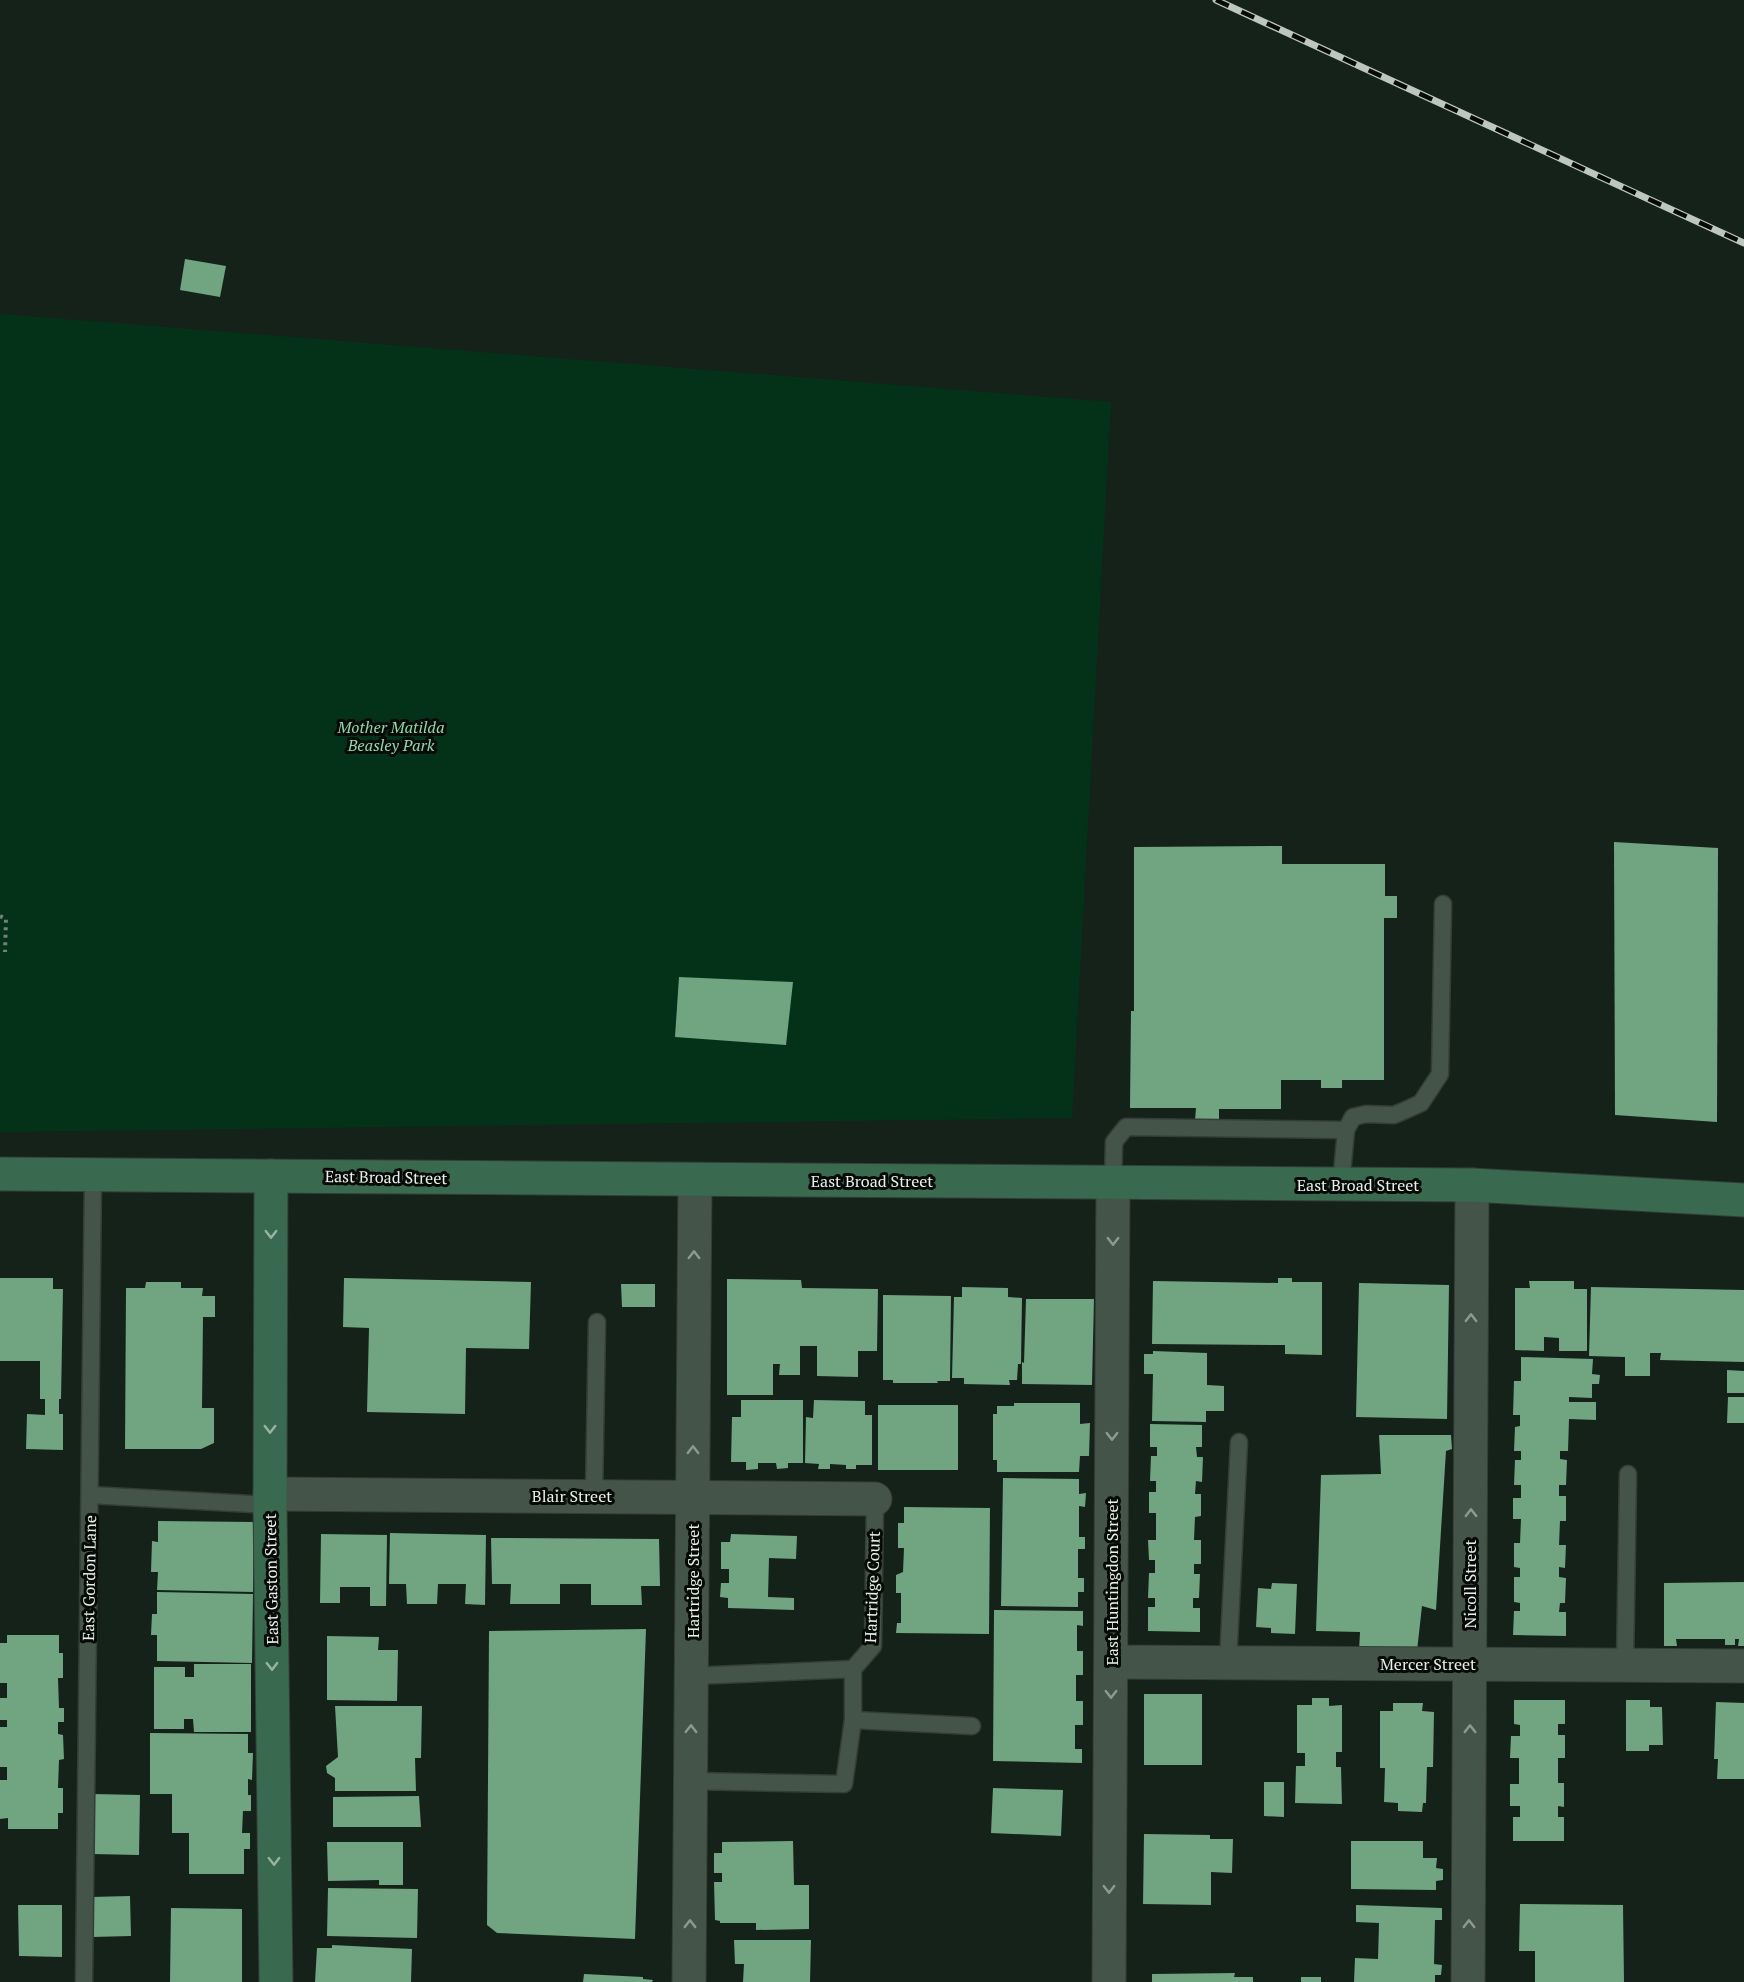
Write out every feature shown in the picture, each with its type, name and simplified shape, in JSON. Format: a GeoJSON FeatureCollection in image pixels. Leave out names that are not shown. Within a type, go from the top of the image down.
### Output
{"type":"FeatureCollection","features":[{"type":"Feature","properties":{"kind":"main road","name":"East Broad Street"},"geometry":{"type":"LineString","coordinates":[[0,1174],[1472,1185],[1744,1200]]}},
{"type":"Feature","properties":{"kind":"main road","name":"East Gaston Street"},"geometry":{"type":"LineString","coordinates":[[271,1176],[270,1499],[276,1982]]}},
{"type":"Feature","properties":{"kind":"street","name":"Hartridge Street"},"geometry":{"type":"LineString","coordinates":[[689,1982],[695,1179]]}},
{"type":"Feature","properties":{"kind":"street","name":"East Huntingdon Street"},"geometry":{"type":"LineString","coordinates":[[1109,1982],[1113,1182]]}},
{"type":"Feature","properties":{"kind":"street","name":"Nicoll Street"},"geometry":{"type":"LineString","coordinates":[[1468,1982],[1472,1185]]}},
{"type":"Feature","properties":{"kind":"street","name":"Blair Street"},"geometry":{"type":"LineString","coordinates":[[270,1499],[594,1496],[874,1499]]}},
{"type":"Feature","properties":{"kind":"street","name":"Mercer Street"},"geometry":{"type":"LineString","coordinates":[[1111,1662],[1744,1666]]}},
{"type":"Feature","properties":{"kind":"lane"},"geometry":{"type":"LineString","coordinates":[[1341,1184],[1346,1130],[1353,1117],[1366,1114],[1394,1114],[1421,1103],[1440,1074],[1443,904]]}},
{"type":"Feature","properties":{"kind":"lane"},"geometry":{"type":"LineString","coordinates":[[1113,1182],[1114,1142],[1126,1127],[1346,1130]]}},
{"type":"Feature","properties":{"kind":"lane","name":"East Gordon Lane"},"geometry":{"type":"LineString","coordinates":[[84,1982],[93,1175]]}},
{"type":"Feature","properties":{"kind":"lane"},"geometry":{"type":"LineString","coordinates":[[594,1496],[597,1322]]}},
{"type":"Feature","properties":{"kind":"lane"},"geometry":{"type":"LineString","coordinates":[[1228,1663],[1239,1442]]}},
{"type":"Feature","properties":{"kind":"lane"},"geometry":{"type":"LineString","coordinates":[[1625,1665],[1628,1474]]}},
{"type":"Feature","properties":{"kind":"lane"},"geometry":{"type":"LineString","coordinates":[[90,1495],[270,1499]]}},
{"type":"Feature","properties":{"kind":"lane","name":"Hartridge Court"},"geometry":{"type":"LineString","coordinates":[[853,1669],[873,1646],[874,1499]]}},
{"type":"Feature","properties":{"kind":"lane"},"geometry":{"type":"LineString","coordinates":[[691,1781],[844,1784],[853,1720],[853,1669],[692,1676]]}},
{"type":"Feature","properties":{"kind":"lane"},"geometry":{"type":"LineString","coordinates":[[853,1720],[972,1726]]}},
{"type":"Feature","properties":{"kind":"path"},"geometry":{"type":"LineString","coordinates":[[0,916],[6,919],[5,952]]}},
{"type":"Feature","properties":{"kind":"green space","name":"Mother Matilda Beasley Park"},"geometry":{"type":"Polygon","coordinates":[[[0,314],[1111,402],[1072,1118],[0,1132],[0,314]]]}},
{"type":"Feature","properties":{"kind":"building"},"geometry":{"type":"Polygon","coordinates":[[[185,259],[226,266],[220,297],[180,290],[185,259]]]}},
{"type":"Feature","properties":{"kind":"building"},"geometry":{"type":"Polygon","coordinates":[[[1614,842],[1718,848],[1717,1122],[1615,1115],[1614,842]]]}},
{"type":"Feature","properties":{"kind":"building"},"geometry":{"type":"Polygon","coordinates":[[[1282,846],[1282,864],[1385,864],[1385,896],[1397,896],[1397,918],[1384,918],[1384,1080],[1342,1080],[1342,1088],[1321,1088],[1321,1080],[1281,1080],[1281,1109],[1219,1109],[1219,1120],[1195,1120],[1196,1108],[1130,1108],[1131,1011],[1134,1011],[1134,847],[1282,846]]]}},
{"type":"Feature","properties":{"kind":"building"},"geometry":{"type":"Polygon","coordinates":[[[679,977],[793,982],[786,1045],[675,1037],[679,977]]]}},
{"type":"Feature","properties":{"kind":"building"},"geometry":{"type":"Polygon","coordinates":[[[0,1278],[53,1278],[53,1289],[63,1289],[59,1414],[63,1414],[63,1450],[26,1449],[27,1414],[45,1415],[45,1399],[40,1399],[40,1361],[0,1361],[0,1278]]]}},
{"type":"Feature","properties":{"kind":"building"},"geometry":{"type":"Polygon","coordinates":[[[344,1278],[531,1282],[529,1349],[466,1348],[465,1414],[367,1412],[369,1328],[343,1327],[344,1278]]]}},
{"type":"Feature","properties":{"kind":"building"},"geometry":{"type":"Polygon","coordinates":[[[1278,1278],[1292,1278],[1292,1282],[1322,1282],[1322,1355],[1285,1354],[1285,1345],[1152,1344],[1153,1281],[1278,1283],[1278,1278]]]}},
{"type":"Feature","properties":{"kind":"building"},"geometry":{"type":"Polygon","coordinates":[[[727,1279],[801,1280],[802,1288],[878,1289],[877,1351],[858,1351],[858,1377],[817,1376],[817,1346],[800,1346],[800,1375],[779,1375],[780,1364],[773,1364],[773,1395],[727,1395],[727,1279]]]}},
{"type":"Feature","properties":{"kind":"building"},"geometry":{"type":"Polygon","coordinates":[[[1529,1281],[1574,1281],[1574,1289],[1587,1289],[1587,1351],[1559,1351],[1559,1338],[1544,1337],[1544,1351],[1515,1350],[1515,1288],[1530,1288],[1529,1281]]]}},
{"type":"Feature","properties":{"kind":"building"},"geometry":{"type":"Polygon","coordinates":[[[146,1282],[181,1282],[181,1288],[203,1288],[202,1296],[215,1296],[215,1317],[203,1317],[202,1408],[214,1408],[214,1443],[201,1449],[125,1449],[126,1288],[145,1288],[146,1282]]]}},
{"type":"Feature","properties":{"kind":"building"},"geometry":{"type":"Polygon","coordinates":[[[1359,1283],[1449,1285],[1447,1419],[1356,1417],[1359,1283]]]}},
{"type":"Feature","properties":{"kind":"building"},"geometry":{"type":"Polygon","coordinates":[[[621,1284],[655,1284],[655,1307],[622,1307],[621,1284]]]}},
{"type":"Feature","properties":{"kind":"building"},"geometry":{"type":"Polygon","coordinates":[[[962,1287],[1008,1288],[1008,1297],[1022,1298],[1021,1364],[1018,1364],[1017,1380],[1009,1380],[1010,1385],[964,1384],[964,1378],[952,1378],[954,1297],[962,1297],[962,1287]]]}},
{"type":"Feature","properties":{"kind":"building"},"geometry":{"type":"Polygon","coordinates":[[[1591,1287],[1744,1290],[1744,1362],[1660,1360],[1661,1353],[1650,1353],[1650,1376],[1625,1376],[1625,1357],[1589,1356],[1591,1287]]]}},
{"type":"Feature","properties":{"kind":"building"},"geometry":{"type":"Polygon","coordinates":[[[883,1295],[951,1296],[950,1381],[893,1383],[893,1380],[883,1380],[883,1295]]]}},
{"type":"Feature","properties":{"kind":"building"},"geometry":{"type":"Polygon","coordinates":[[[1026,1299],[1094,1299],[1092,1385],[1022,1384],[1026,1299]]]}},
{"type":"Feature","properties":{"kind":"building"},"geometry":{"type":"Polygon","coordinates":[[[1153,1351],[1207,1353],[1207,1385],[1224,1386],[1224,1411],[1206,1411],[1206,1422],[1152,1421],[1153,1374],[1144,1374],[1144,1354],[1153,1354],[1153,1351]]]}},
{"type":"Feature","properties":{"kind":"building"},"geometry":{"type":"Polygon","coordinates":[[[1521,1357],[1593,1359],[1592,1374],[1600,1375],[1599,1384],[1592,1384],[1592,1398],[1569,1397],[1569,1402],[1596,1402],[1596,1420],[1569,1419],[1568,1451],[1560,1451],[1560,1459],[1567,1460],[1566,1485],[1559,1485],[1559,1496],[1566,1496],[1566,1521],[1560,1521],[1559,1545],[1566,1545],[1565,1568],[1559,1567],[1559,1577],[1566,1578],[1565,1603],[1560,1603],[1559,1612],[1566,1612],[1566,1636],[1513,1635],[1514,1611],[1520,1611],[1520,1603],[1514,1602],[1514,1577],[1520,1577],[1520,1568],[1514,1567],[1514,1543],[1520,1543],[1521,1519],[1513,1519],[1513,1498],[1521,1498],[1521,1485],[1514,1485],[1515,1460],[1521,1460],[1521,1451],[1514,1451],[1515,1427],[1520,1426],[1520,1415],[1513,1415],[1514,1381],[1521,1381],[1521,1357]]]}},
{"type":"Feature","properties":{"kind":"building"},"geometry":{"type":"Polygon","coordinates":[[[1727,1370],[1744,1371],[1744,1393],[1727,1393],[1727,1370]]]}},
{"type":"Feature","properties":{"kind":"building"},"geometry":{"type":"Polygon","coordinates":[[[1728,1397],[1744,1397],[1744,1423],[1727,1423],[1728,1397]]]}},
{"type":"Feature","properties":{"kind":"building"},"geometry":{"type":"Polygon","coordinates":[[[741,1400],[803,1400],[803,1463],[788,1463],[788,1468],[777,1469],[776,1463],[758,1463],[758,1469],[746,1470],[746,1462],[731,1462],[732,1417],[741,1417],[741,1400]]]}},
{"type":"Feature","properties":{"kind":"building"},"geometry":{"type":"Polygon","coordinates":[[[814,1400],[865,1401],[865,1415],[872,1415],[872,1465],[856,1465],[856,1469],[846,1469],[846,1465],[830,1464],[830,1469],[818,1469],[819,1464],[805,1463],[806,1417],[813,1418],[814,1400]]]}},
{"type":"Feature","properties":{"kind":"building"},"geometry":{"type":"Polygon","coordinates":[[[1014,1403],[1080,1403],[1080,1424],[1090,1423],[1089,1456],[1080,1456],[1079,1472],[997,1472],[997,1460],[993,1460],[993,1414],[997,1414],[997,1406],[1014,1406],[1014,1403]]]}},
{"type":"Feature","properties":{"kind":"building"},"geometry":{"type":"Polygon","coordinates":[[[878,1405],[958,1405],[958,1470],[878,1470],[878,1405]]]}},
{"type":"Feature","properties":{"kind":"building"},"geometry":{"type":"Polygon","coordinates":[[[1150,1424],[1202,1425],[1202,1447],[1196,1447],[1197,1457],[1203,1457],[1202,1482],[1196,1481],[1195,1494],[1201,1494],[1201,1516],[1195,1517],[1194,1540],[1201,1540],[1201,1564],[1194,1564],[1194,1574],[1200,1574],[1199,1598],[1193,1598],[1193,1608],[1200,1608],[1200,1632],[1148,1631],[1148,1607],[1155,1607],[1155,1598],[1148,1598],[1149,1573],[1155,1573],[1155,1560],[1149,1560],[1148,1540],[1156,1540],[1156,1513],[1149,1513],[1149,1492],[1156,1492],[1156,1481],[1150,1481],[1151,1456],[1157,1456],[1157,1447],[1150,1447],[1150,1424]]]}},
{"type":"Feature","properties":{"kind":"building"},"geometry":{"type":"Polygon","coordinates":[[[1379,1435],[1451,1435],[1452,1449],[1446,1451],[1436,1610],[1422,1606],[1417,1651],[1359,1651],[1360,1632],[1316,1631],[1321,1475],[1381,1474],[1379,1435]]]}},
{"type":"Feature","properties":{"kind":"building"},"geometry":{"type":"Polygon","coordinates":[[[1003,1478],[1079,1479],[1079,1494],[1086,1493],[1085,1507],[1079,1506],[1079,1537],[1085,1537],[1085,1549],[1078,1549],[1078,1578],[1084,1578],[1084,1592],[1078,1592],[1078,1607],[1001,1606],[1003,1478]]]}},
{"type":"Feature","properties":{"kind":"building"},"geometry":{"type":"Polygon","coordinates":[[[904,1507],[990,1508],[989,1634],[896,1633],[897,1623],[901,1623],[901,1593],[896,1593],[896,1575],[903,1572],[904,1548],[898,1548],[898,1523],[904,1523],[904,1507]]]}},
{"type":"Feature","properties":{"kind":"building"},"geometry":{"type":"Polygon","coordinates":[[[158,1521],[254,1522],[253,1592],[157,1590],[158,1572],[151,1572],[152,1541],[158,1542],[158,1521]]]}},
{"type":"Feature","properties":{"kind":"building"},"geometry":{"type":"Polygon","coordinates":[[[390,1533],[486,1535],[485,1605],[465,1604],[466,1584],[438,1584],[437,1604],[407,1604],[406,1584],[389,1584],[390,1533]]]}},
{"type":"Feature","properties":{"kind":"building"},"geometry":{"type":"Polygon","coordinates":[[[321,1534],[387,1535],[386,1606],[370,1606],[370,1587],[340,1587],[340,1603],[320,1603],[321,1534]]]}},
{"type":"Feature","properties":{"kind":"building"},"geometry":{"type":"Polygon","coordinates":[[[731,1534],[797,1536],[796,1559],[769,1558],[768,1597],[794,1598],[794,1610],[728,1608],[728,1598],[720,1597],[721,1583],[729,1583],[729,1569],[721,1569],[721,1542],[730,1542],[731,1534]]]}},
{"type":"Feature","properties":{"kind":"building"},"geometry":{"type":"Polygon","coordinates":[[[491,1538],[659,1539],[660,1586],[641,1586],[642,1605],[591,1605],[591,1584],[560,1584],[560,1604],[510,1604],[511,1584],[492,1584],[491,1538]]]}},
{"type":"Feature","properties":{"kind":"building"},"geometry":{"type":"Polygon","coordinates":[[[1744,1582],[1744,1646],[1738,1646],[1739,1639],[1735,1639],[1735,1645],[1725,1645],[1725,1639],[1676,1639],[1677,1646],[1664,1646],[1664,1583],[1744,1582]]]}},
{"type":"Feature","properties":{"kind":"building"},"geometry":{"type":"Polygon","coordinates":[[[1272,1583],[1297,1584],[1295,1634],[1271,1633],[1271,1628],[1256,1627],[1258,1588],[1271,1589],[1272,1583]]]}},
{"type":"Feature","properties":{"kind":"building"},"geometry":{"type":"Polygon","coordinates":[[[157,1592],[253,1594],[252,1663],[157,1661],[157,1635],[151,1635],[152,1614],[157,1614],[157,1592]]]}},
{"type":"Feature","properties":{"kind":"building"},"geometry":{"type":"Polygon","coordinates":[[[994,1610],[1083,1611],[1083,1626],[1077,1625],[1077,1651],[1083,1651],[1083,1675],[1076,1675],[1076,1701],[1083,1701],[1083,1725],[1075,1725],[1075,1749],[1082,1749],[1082,1763],[993,1761],[994,1610]]]}},
{"type":"Feature","properties":{"kind":"building"},"geometry":{"type":"Polygon","coordinates":[[[646,1629],[635,1939],[497,1933],[487,1925],[489,1631],[646,1629]]]}},
{"type":"Feature","properties":{"kind":"building"},"geometry":{"type":"Polygon","coordinates":[[[7,1635],[59,1635],[59,1653],[63,1653],[63,1678],[58,1678],[59,1708],[64,1708],[64,1722],[58,1722],[58,1734],[63,1735],[64,1759],[59,1760],[58,1788],[63,1788],[63,1813],[58,1813],[58,1829],[8,1829],[8,1818],[0,1819],[0,1780],[7,1780],[7,1767],[0,1767],[0,1727],[7,1727],[7,1720],[0,1720],[0,1698],[7,1698],[7,1683],[0,1683],[0,1643],[7,1643],[7,1635]]]}},
{"type":"Feature","properties":{"kind":"building"},"geometry":{"type":"Polygon","coordinates":[[[327,1636],[379,1637],[378,1650],[398,1650],[397,1701],[327,1700],[327,1636]]]}},
{"type":"Feature","properties":{"kind":"building"},"geometry":{"type":"Polygon","coordinates":[[[194,1664],[251,1664],[251,1732],[194,1732],[193,1719],[184,1719],[184,1729],[154,1729],[154,1667],[185,1667],[185,1677],[194,1677],[194,1664]]]}},
{"type":"Feature","properties":{"kind":"building"},"geometry":{"type":"Polygon","coordinates":[[[1144,1694],[1202,1694],[1202,1765],[1144,1765],[1144,1694]]]}},
{"type":"Feature","properties":{"kind":"building"},"geometry":{"type":"Polygon","coordinates":[[[1312,1698],[1329,1698],[1329,1706],[1342,1705],[1342,1752],[1336,1752],[1336,1767],[1341,1767],[1342,1804],[1295,1803],[1296,1766],[1305,1766],[1305,1753],[1297,1753],[1297,1705],[1312,1705],[1312,1698]]]}},
{"type":"Feature","properties":{"kind":"building"},"geometry":{"type":"Polygon","coordinates":[[[1514,1700],[1565,1700],[1565,1724],[1558,1724],[1558,1735],[1565,1735],[1565,1758],[1558,1758],[1558,1783],[1564,1783],[1564,1807],[1558,1806],[1558,1817],[1564,1817],[1564,1841],[1513,1841],[1513,1817],[1520,1817],[1520,1806],[1510,1806],[1510,1784],[1519,1784],[1519,1758],[1510,1758],[1511,1736],[1520,1736],[1520,1725],[1514,1724],[1514,1700]]]}},
{"type":"Feature","properties":{"kind":"building"},"geometry":{"type":"Polygon","coordinates":[[[1626,1700],[1650,1700],[1650,1707],[1662,1707],[1663,1745],[1649,1745],[1649,1751],[1626,1751],[1626,1700]]]}},
{"type":"Feature","properties":{"kind":"building"},"geometry":{"type":"Polygon","coordinates":[[[1716,1702],[1744,1703],[1744,1779],[1717,1779],[1718,1759],[1714,1759],[1716,1702]]]}},
{"type":"Feature","properties":{"kind":"building"},"geometry":{"type":"Polygon","coordinates":[[[1393,1703],[1423,1703],[1422,1711],[1434,1712],[1433,1767],[1427,1767],[1426,1803],[1423,1803],[1422,1812],[1398,1811],[1398,1803],[1384,1802],[1385,1768],[1380,1768],[1380,1711],[1393,1711],[1393,1703]]]}},
{"type":"Feature","properties":{"kind":"building"},"geometry":{"type":"Polygon","coordinates":[[[335,1706],[422,1706],[421,1758],[415,1758],[416,1791],[335,1791],[335,1778],[327,1773],[326,1766],[338,1757],[335,1706]]]}},
{"type":"Feature","properties":{"kind":"building"},"geometry":{"type":"Polygon","coordinates":[[[150,1733],[248,1734],[248,1753],[253,1753],[252,1780],[248,1779],[251,1811],[243,1811],[242,1833],[250,1833],[250,1849],[244,1849],[244,1874],[189,1874],[189,1833],[172,1833],[172,1794],[150,1794],[150,1733]]]}},
{"type":"Feature","properties":{"kind":"building"},"geometry":{"type":"Polygon","coordinates":[[[1264,1782],[1284,1782],[1284,1817],[1264,1816],[1264,1782]]]}},
{"type":"Feature","properties":{"kind":"building"},"geometry":{"type":"Polygon","coordinates":[[[993,1788],[1063,1790],[1061,1836],[991,1833],[993,1788]]]}},
{"type":"Feature","properties":{"kind":"building"},"geometry":{"type":"Polygon","coordinates":[[[93,1794],[140,1795],[139,1855],[92,1854],[93,1794]]]}},
{"type":"Feature","properties":{"kind":"building"},"geometry":{"type":"Polygon","coordinates":[[[419,1796],[421,1827],[333,1827],[333,1797],[419,1796]]]}},
{"type":"Feature","properties":{"kind":"building"},"geometry":{"type":"Polygon","coordinates":[[[1144,1834],[1210,1835],[1210,1839],[1233,1839],[1232,1873],[1211,1872],[1211,1905],[1143,1904],[1144,1834]]]}},
{"type":"Feature","properties":{"kind":"building"},"geometry":{"type":"Polygon","coordinates":[[[793,1841],[794,1885],[809,1885],[809,1929],[756,1930],[756,1923],[720,1923],[715,1920],[714,1882],[722,1882],[722,1873],[714,1873],[714,1853],[722,1853],[722,1842],[793,1841]]]}},
{"type":"Feature","properties":{"kind":"building"},"geometry":{"type":"Polygon","coordinates":[[[1351,1841],[1423,1841],[1423,1858],[1437,1858],[1436,1868],[1443,1869],[1443,1880],[1436,1881],[1436,1890],[1351,1889],[1351,1841]]]}},
{"type":"Feature","properties":{"kind":"building"},"geometry":{"type":"Polygon","coordinates":[[[327,1842],[403,1842],[403,1885],[379,1885],[379,1880],[328,1881],[327,1842]]]}},
{"type":"Feature","properties":{"kind":"building"},"geometry":{"type":"Polygon","coordinates":[[[328,1888],[418,1889],[417,1938],[327,1936],[328,1888]]]}},
{"type":"Feature","properties":{"kind":"building"},"geometry":{"type":"Polygon","coordinates":[[[130,1896],[131,1936],[92,1937],[91,1897],[130,1896]]]}},
{"type":"Feature","properties":{"kind":"building"},"geometry":{"type":"Polygon","coordinates":[[[1520,1904],[1623,1905],[1624,1982],[1535,1982],[1535,1951],[1519,1951],[1520,1904]]]}},
{"type":"Feature","properties":{"kind":"building"},"geometry":{"type":"Polygon","coordinates":[[[18,1905],[62,1905],[62,1957],[19,1956],[18,1905]]]}},
{"type":"Feature","properties":{"kind":"building"},"geometry":{"type":"Polygon","coordinates":[[[1356,1905],[1442,1908],[1442,1920],[1435,1920],[1434,1964],[1442,1965],[1441,1975],[1435,1975],[1435,1982],[1354,1982],[1355,1958],[1378,1959],[1379,1923],[1356,1922],[1356,1905]]]}},
{"type":"Feature","properties":{"kind":"building"},"geometry":{"type":"Polygon","coordinates":[[[171,1908],[242,1909],[242,1982],[170,1982],[171,1908]]]}},
{"type":"Feature","properties":{"kind":"building"},"geometry":{"type":"Polygon","coordinates":[[[734,1940],[811,1940],[810,1982],[743,1982],[744,1964],[735,1964],[734,1940]]]}},
{"type":"Feature","properties":{"kind":"building"},"geometry":{"type":"Polygon","coordinates":[[[332,1945],[412,1949],[411,1982],[315,1982],[317,1948],[332,1948],[332,1945]]]}},
{"type":"Feature","properties":{"kind":"building"},"geometry":{"type":"Polygon","coordinates":[[[1235,1973],[1234,1977],[1253,1977],[1253,1982],[1152,1982],[1152,1974],[1235,1973]]]}},
{"type":"Feature","properties":{"kind":"building"},"geometry":{"type":"Polygon","coordinates":[[[584,1974],[643,1977],[643,1979],[653,1980],[652,1982],[583,1982],[584,1974]]]}},
{"type":"Feature","properties":{"kind":"building"},"geometry":{"type":"Polygon","coordinates":[[[1301,1977],[1321,1977],[1321,1982],[1301,1982],[1301,1977]]]}},
{"type":"Feature","properties":{"kind":"railway"},"geometry":{"type":"LineString","coordinates":[[1216,0],[1744,243]]}}]}
